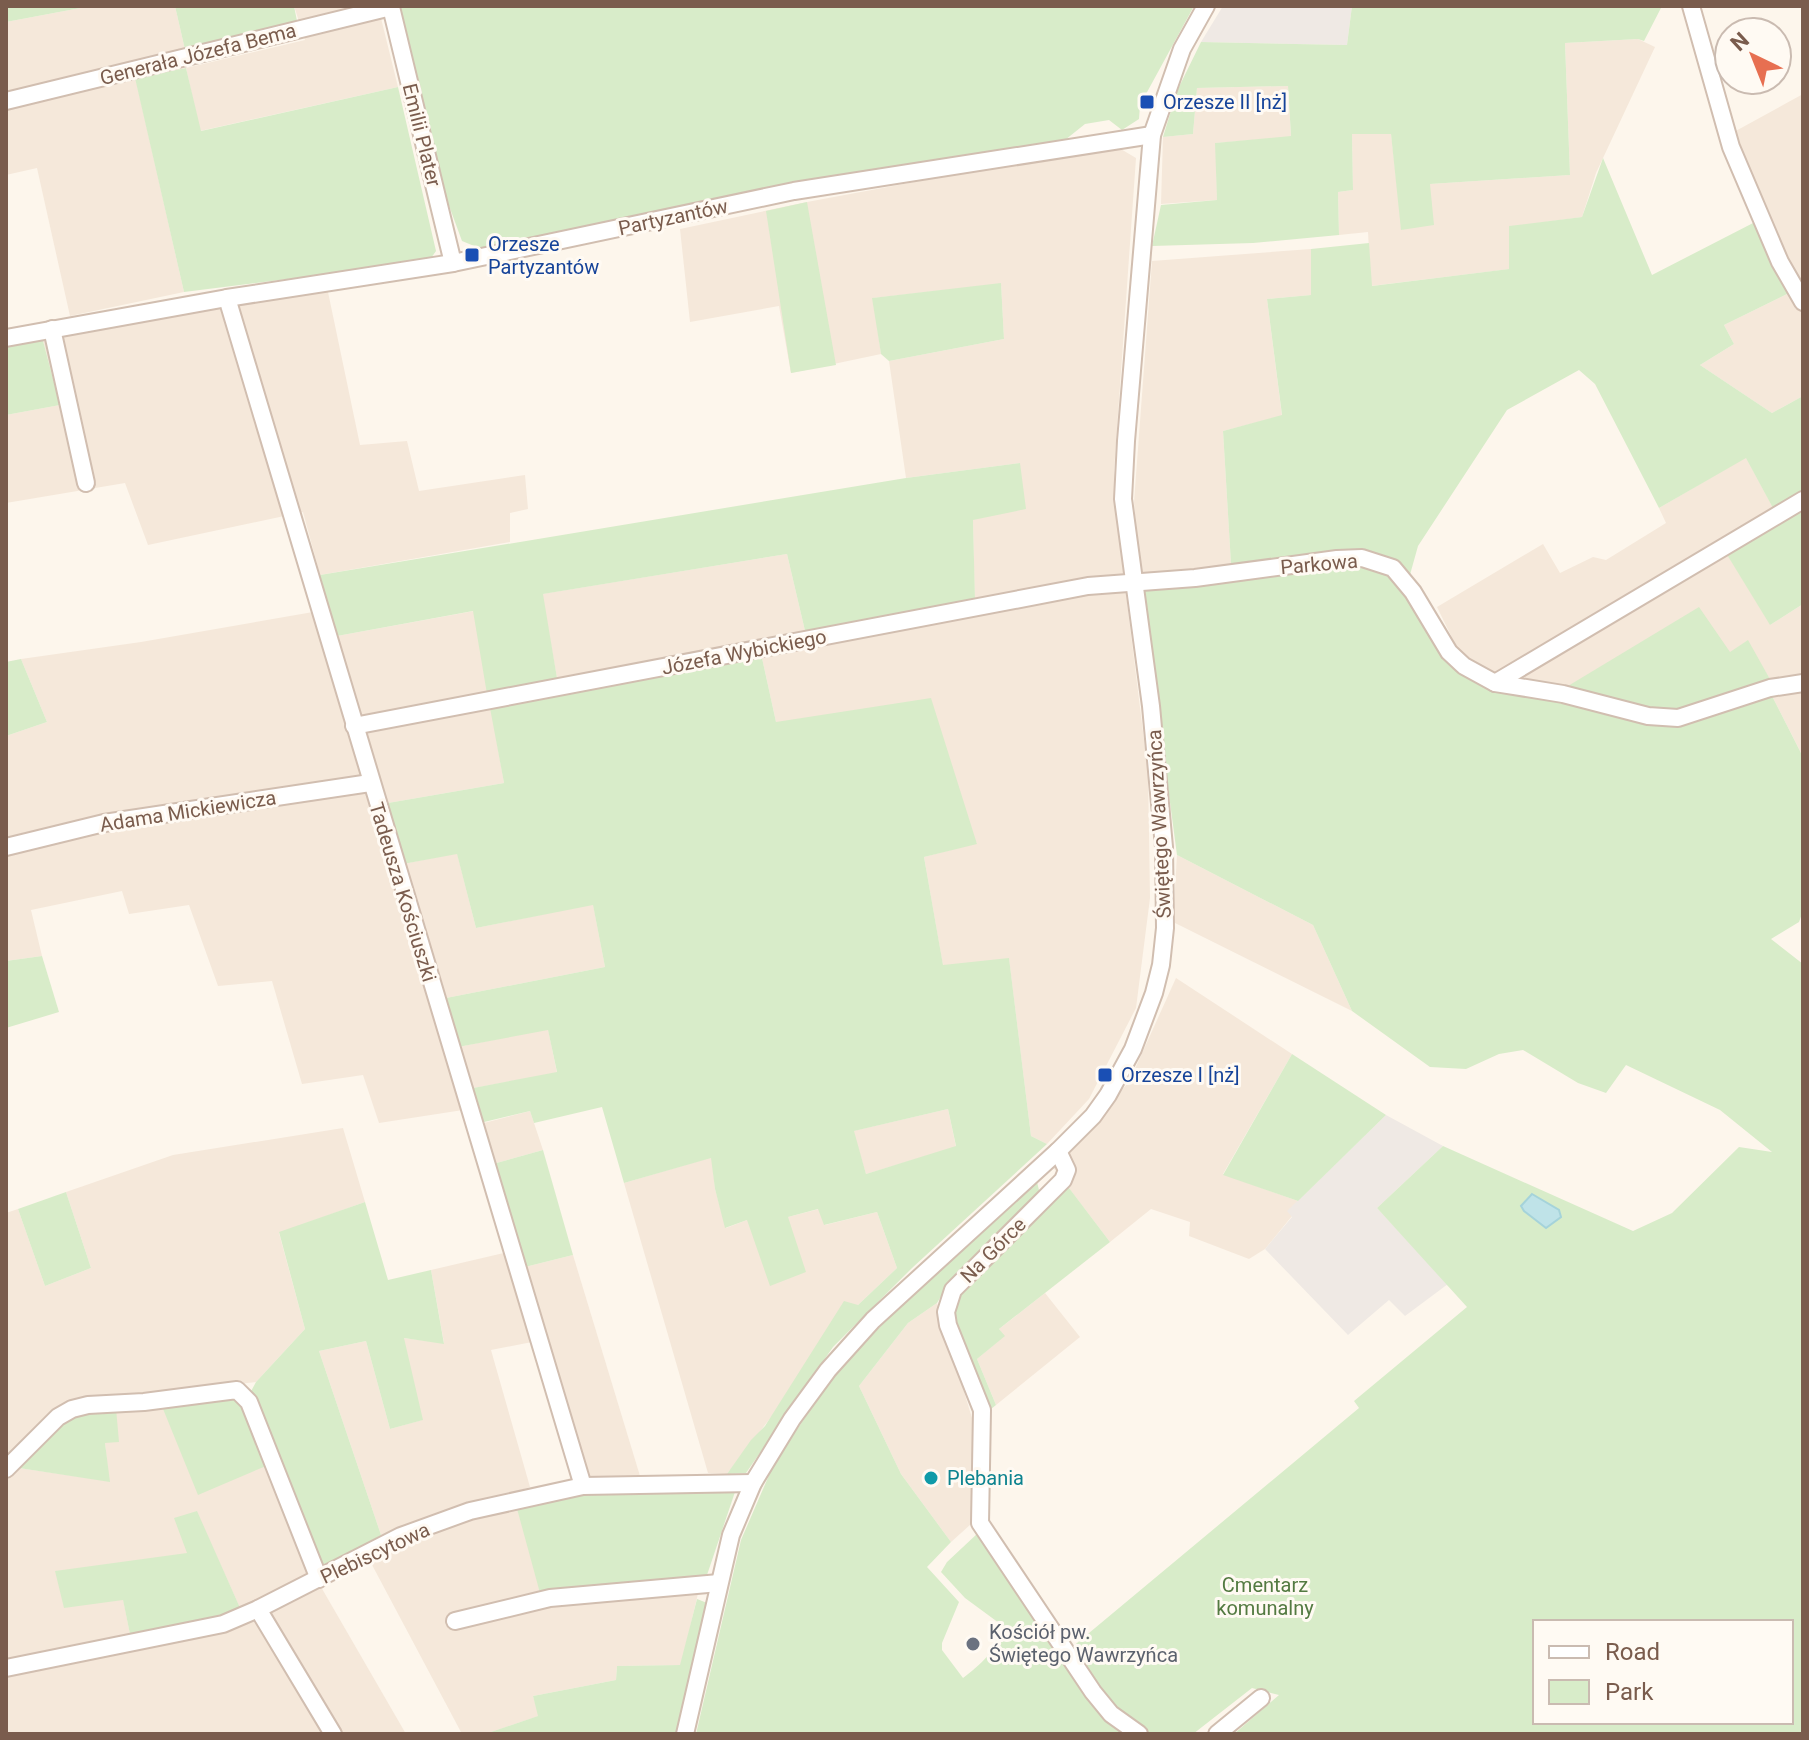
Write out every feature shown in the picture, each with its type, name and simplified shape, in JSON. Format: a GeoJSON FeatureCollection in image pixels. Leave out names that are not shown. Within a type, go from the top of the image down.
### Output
{"type":"FeatureCollection","features":[{"type":"Feature","properties":{"kind":"street","name":"Świętego Wawrzyńca"},"geometry":{"type":"LineString","coordinates":[[685,1734],[731,1535],[753,1483],[792,1419],[856,1337],[1093,1116],[1118,1079],[1144,1023],[1161,965],[1165,928],[1161,797],[1123,499],[1129,399],[1152,135],[1182,49],[1206,6]]}},
{"type":"Feature","properties":{"kind":"street"},"geometry":{"type":"LineString","coordinates":[[1691,6],[1731,147],[1780,262],[1803,302]]}},
{"type":"Feature","properties":{"kind":"street","name":"Generała Józefa Bema"},"geometry":{"type":"LineString","coordinates":[[6,101],[391,7]]}},
{"type":"Feature","properties":{"kind":"street","name":"Emilii Plater"},"geometry":{"type":"LineString","coordinates":[[391,7],[453,263]]}},
{"type":"Feature","properties":{"kind":"street","name":"Partyzantów"},"geometry":{"type":"LineString","coordinates":[[6,338],[227,298],[453,263],[794,191],[1152,135]]}},
{"type":"Feature","properties":{"kind":"street","name":"Tadeusza Kościuszki"},"geometry":{"type":"LineString","coordinates":[[227,298],[583,1486]]}},
{"type":"Feature","properties":{"kind":"street"},"geometry":{"type":"LineString","coordinates":[[52,329],[86,483]]}},
{"type":"Feature","properties":{"kind":"street"},"geometry":{"type":"LineString","coordinates":[[1495,683],[1803,500]]}},
{"type":"Feature","properties":{"kind":"street","name":"Parkowa"},"geometry":{"type":"LineString","coordinates":[[1134,582],[1195,578],[1362,558],[1381,562],[1402,577],[1449,652],[1464,666],[1495,683],[1563,694],[1648,716],[1678,718],[1770,688],[1803,683]]}},
{"type":"Feature","properties":{"kind":"street","name":"Józefa Wybickiego"},"geometry":{"type":"LineString","coordinates":[[354,726],[1088,586],[1134,582]]}},
{"type":"Feature","properties":{"kind":"street","name":"Adama Mickiewicza"},"geometry":{"type":"LineString","coordinates":[[6,847],[104,823],[370,783]]}},
{"type":"Feature","properties":{"kind":"street","name":"Na Górce"},"geometry":{"type":"LineString","coordinates":[[1058,1151],[1067,1170],[1063,1180],[953,1290],[946,1312],[948,1325],[982,1410],[980,1523],[1093,1692],[1111,1714],[1139,1734]]}},
{"type":"Feature","properties":{"kind":"street"},"geometry":{"type":"LineString","coordinates":[[6,1469],[58,1417],[72,1409],[237,1390],[249,1402],[319,1579]]}},
{"type":"Feature","properties":{"kind":"street","name":"Plebiscytowa"},"geometry":{"type":"LineString","coordinates":[[6,1668],[223,1624],[401,1536],[470,1511],[583,1486],[753,1483]]}},
{"type":"Feature","properties":{"kind":"street"},"geometry":{"type":"LineString","coordinates":[[455,1621],[550,1598],[719,1583]]}},
{"type":"Feature","properties":{"kind":"street"},"geometry":{"type":"LineString","coordinates":[[258,1609],[333,1734]]}},
{"type":"Feature","properties":{"kind":"street"},"geometry":{"type":"LineString","coordinates":[[1217,1734],[1261,1698]]}},
{"type":"Feature","properties":{"kind":"shaded area"},"geometry":{"type":"Polygon","coordinates":[[[91,6],[175,6],[186,54],[133,67],[184,292],[70,316],[37,168],[6,175],[6,22],[91,6]]]}},
{"type":"Feature","properties":{"kind":"shaded area"},"geometry":{"type":"Polygon","coordinates":[[[294,6],[378,6],[398,87],[200,131],[186,68],[305,40],[294,6]]]}},
{"type":"Feature","properties":{"kind":"shaded area"},"geometry":{"type":"Polygon","coordinates":[[[1223,6],[1352,6],[1347,45],[1201,42],[1223,6]]]}},
{"type":"Feature","properties":{"kind":"shaded area"},"geometry":{"type":"Polygon","coordinates":[[[1638,39],[1655,47],[1596,173],[1582,217],[1509,227],[1510,269],[1371,286],[1368,232],[1339,235],[1338,192],[1353,190],[1352,134],[1391,133],[1402,230],[1430,184],[1570,175],[1565,43],[1638,39]]]}},
{"type":"Feature","properties":{"kind":"shaded area"},"geometry":{"type":"Polygon","coordinates":[[[1288,86],[1291,137],[1216,143],[1217,200],[1161,204],[1163,137],[1193,134],[1197,88],[1288,86]]]}},
{"type":"Feature","properties":{"kind":"shaded area"},"geometry":{"type":"Polygon","coordinates":[[[1803,94],[1803,287],[1789,264],[1732,133],[1803,94]]]}},
{"type":"Feature","properties":{"kind":"shaded area"},"geometry":{"type":"Polygon","coordinates":[[[1114,145],[1136,158],[1114,471],[1117,521],[1148,772],[1150,898],[1136,1008],[1089,1099],[1047,1144],[1031,1136],[1009,959],[943,966],[924,857],[977,843],[776,722],[762,658],[975,614],[973,520],[1020,463],[906,478],[889,361],[1004,339],[1001,284],[873,298],[881,354],[791,373],[779,306],[690,322],[680,229],[1114,145]]]}},
{"type":"Feature","properties":{"kind":"shaded area"},"geometry":{"type":"Polygon","coordinates":[[[1311,249],[1311,295],[1267,299],[1282,416],[1223,431],[1231,564],[1183,575],[1140,576],[1134,502],[1152,261],[1311,249]]]}},
{"type":"Feature","properties":{"kind":"shaded area"},"geometry":{"type":"Polygon","coordinates":[[[328,292],[360,445],[407,441],[419,491],[525,475],[528,509],[510,513],[510,542],[320,575],[303,512],[148,545],[125,483],[6,503],[6,415],[60,405],[42,337],[219,305],[328,292]]]}},
{"type":"Feature","properties":{"kind":"shaded area"},"geometry":{"type":"Polygon","coordinates":[[[1789,293],[1803,311],[1803,396],[1772,413],[1700,365],[1734,344],[1724,325],[1789,293]]]}},
{"type":"Feature","properties":{"kind":"shaded area"},"geometry":{"type":"Polygon","coordinates":[[[1746,457],[1780,521],[1770,625],[1803,604],[1803,677],[1771,681],[1747,641],[1730,653],[1563,689],[1507,682],[1461,656],[1437,607],[1543,544],[1560,573],[1593,557],[1606,560],[1666,523],[1659,508],[1746,457]]]}},
{"type":"Feature","properties":{"kind":"shaded area"},"geometry":{"type":"Polygon","coordinates":[[[787,554],[806,635],[558,684],[542,594],[787,554]]]}},
{"type":"Feature","properties":{"kind":"shaded area"},"geometry":{"type":"Polygon","coordinates":[[[474,611],[504,783],[388,803],[337,636],[474,611]]]}},
{"type":"Feature","properties":{"kind":"shaded area"},"geometry":{"type":"Polygon","coordinates":[[[313,612],[393,869],[463,1110],[379,1123],[363,1075],[302,1084],[272,981],[218,986],[189,905],[129,914],[122,891],[31,910],[42,956],[6,961],[6,736],[47,722],[21,659],[313,612]]]}},
{"type":"Feature","properties":{"kind":"shaded area"},"geometry":{"type":"Polygon","coordinates":[[[1803,689],[1803,757],[1770,692],[1803,689]]]}},
{"type":"Feature","properties":{"kind":"shaded area"},"geometry":{"type":"Polygon","coordinates":[[[457,853],[476,928],[593,904],[605,967],[446,998],[403,864],[457,853]]]}},
{"type":"Feature","properties":{"kind":"shaded area"},"geometry":{"type":"Polygon","coordinates":[[[1177,855],[1313,925],[1352,1011],[1173,922],[1177,855]]]}},
{"type":"Feature","properties":{"kind":"shaded area"},"geometry":{"type":"Polygon","coordinates":[[[1176,978],[1292,1054],[1223,1174],[1298,1201],[1288,1211],[1292,1216],[1265,1249],[1249,1259],[1189,1236],[1190,1222],[1151,1209],[1110,1242],[1052,1166],[1129,1082],[1176,978]]]}},
{"type":"Feature","properties":{"kind":"shaded area"},"geometry":{"type":"Polygon","coordinates":[[[548,1029],[557,1073],[468,1089],[458,1047],[548,1029]]]}},
{"type":"Feature","properties":{"kind":"shaded area"},"geometry":{"type":"Polygon","coordinates":[[[948,1109],[956,1147],[866,1174],[853,1131],[948,1109]]]}},
{"type":"Feature","properties":{"kind":"shaded area"},"geometry":{"type":"Polygon","coordinates":[[[530,1111],[543,1150],[493,1164],[480,1124],[530,1111]]]}},
{"type":"Feature","properties":{"kind":"shaded area"},"geometry":{"type":"Polygon","coordinates":[[[1386,1115],[1443,1146],[1377,1208],[1448,1284],[1405,1316],[1389,1300],[1348,1335],[1265,1249],[1292,1217],[1287,1211],[1386,1115]]]}},
{"type":"Feature","properties":{"kind":"shaded area"},"geometry":{"type":"Polygon","coordinates":[[[343,1128],[365,1202],[279,1233],[305,1329],[256,1382],[140,1396],[6,1461],[6,1213],[18,1209],[45,1286],[91,1268],[66,1192],[173,1155],[343,1128]]]}},
{"type":"Feature","properties":{"kind":"shaded area"},"geometry":{"type":"Polygon","coordinates":[[[712,1157],[715,1189],[726,1228],[747,1220],[788,1217],[819,1209],[825,1225],[877,1212],[897,1268],[858,1305],[727,1474],[708,1473],[624,1183],[712,1157]]]}},
{"type":"Feature","properties":{"kind":"shaded area"},"geometry":{"type":"Polygon","coordinates":[[[508,1252],[532,1342],[491,1350],[530,1487],[381,1535],[319,1351],[366,1341],[390,1429],[422,1420],[403,1338],[444,1343],[431,1270],[508,1252]]]}},
{"type":"Feature","properties":{"kind":"shaded area"},"geometry":{"type":"Polygon","coordinates":[[[573,1255],[640,1476],[594,1481],[584,1469],[525,1267],[573,1255]]]}},
{"type":"Feature","properties":{"kind":"shaded area"},"geometry":{"type":"Polygon","coordinates":[[[1045,1293],[1080,1337],[996,1405],[977,1359],[1004,1336],[999,1329],[1045,1293]]]}},
{"type":"Feature","properties":{"kind":"shaded area"},"geometry":{"type":"Polygon","coordinates":[[[937,1303],[972,1418],[975,1467],[971,1524],[951,1542],[901,1474],[859,1386],[908,1323],[937,1303]]]}},
{"type":"Feature","properties":{"kind":"shaded area"},"geometry":{"type":"Polygon","coordinates":[[[161,1404],[266,1466],[313,1577],[241,1610],[196,1511],[188,1553],[123,1599],[131,1639],[6,1661],[6,1475],[19,1468],[109,1481],[105,1443],[116,1408],[161,1404]]]}},
{"type":"Feature","properties":{"kind":"shaded area"},"geometry":{"type":"Polygon","coordinates":[[[516,1505],[701,1581],[681,1665],[617,1666],[616,1680],[533,1696],[539,1716],[485,1734],[462,1734],[371,1563],[423,1535],[516,1505]]]}},
{"type":"Feature","properties":{"kind":"shaded area"},"geometry":{"type":"Polygon","coordinates":[[[321,1587],[406,1734],[338,1734],[267,1614],[321,1587]]]}},
{"type":"Feature","properties":{"kind":"shaded area"},"geometry":{"type":"Polygon","coordinates":[[[256,1617],[325,1734],[6,1734],[6,1674],[256,1617]]]}},
{"type":"Feature","properties":{"kind":"green space"},"geometry":{"type":"Polygon","coordinates":[[[6,6],[91,6],[6,22],[6,6]]]}},
{"type":"Feature","properties":{"kind":"green space"},"geometry":{"type":"Polygon","coordinates":[[[175,6],[294,6],[298,26],[186,54],[175,6]]]}},
{"type":"Feature","properties":{"kind":"green space"},"geometry":{"type":"Polygon","coordinates":[[[395,6],[1194,6],[1140,105],[1139,119],[1122,130],[1109,120],[1085,124],[1065,140],[484,250],[462,241],[444,192],[395,6]]]}},
{"type":"Feature","properties":{"kind":"green space"},"geometry":{"type":"Polygon","coordinates":[[[1352,6],[1662,6],[1644,41],[1565,43],[1570,175],[1430,184],[1434,225],[1401,230],[1391,134],[1352,134],[1353,190],[1338,192],[1339,235],[1253,243],[1152,246],[1161,205],[1217,200],[1215,143],[1291,136],[1288,86],[1197,88],[1193,134],[1163,137],[1177,91],[1201,42],[1347,45],[1352,6]]]}},
{"type":"Feature","properties":{"kind":"green space"},"geometry":{"type":"Polygon","coordinates":[[[186,68],[201,131],[398,87],[436,251],[429,261],[184,292],[135,78],[186,68]]]}},
{"type":"Feature","properties":{"kind":"green space","name":"Cmentarz komunalny"},"geometry":{"type":"Polygon","coordinates":[[[1603,158],[1652,275],[1757,221],[1789,293],[1724,325],[1734,344],[1700,365],[1772,413],[1803,396],[1803,494],[1774,510],[1746,458],[1659,508],[1595,384],[1579,370],[1507,410],[1418,546],[1406,589],[1436,642],[1508,691],[1655,722],[1770,692],[1803,757],[1803,911],[1799,922],[1771,939],[1803,964],[1803,1734],[1234,1734],[1279,1695],[1252,1688],[1193,1734],[1149,1734],[1115,1710],[1071,1648],[1359,1408],[1354,1401],[1467,1307],[1377,1208],[1443,1146],[1633,1231],[1672,1213],[1739,1147],[1772,1152],[1720,1110],[1626,1065],[1606,1093],[1578,1083],[1523,1050],[1499,1054],[1466,1069],[1430,1067],[1352,1011],[1313,925],[1177,855],[1141,584],[1231,564],[1223,431],[1282,415],[1267,299],[1311,295],[1311,249],[1369,243],[1372,286],[1509,269],[1509,226],[1582,217],[1603,158]]]}},
{"type":"Feature","properties":{"kind":"green space"},"geometry":{"type":"Polygon","coordinates":[[[807,202],[836,365],[791,373],[766,211],[807,202]]]}},
{"type":"Feature","properties":{"kind":"green space"},"geometry":{"type":"Polygon","coordinates":[[[1001,283],[1004,339],[889,361],[881,354],[872,298],[1001,283]]]}},
{"type":"Feature","properties":{"kind":"green space"},"geometry":{"type":"Polygon","coordinates":[[[42,337],[60,405],[6,415],[6,343],[42,337]]]}},
{"type":"Feature","properties":{"kind":"green space"},"geometry":{"type":"Polygon","coordinates":[[[1020,463],[1026,509],[973,520],[975,600],[806,635],[787,554],[543,594],[558,684],[487,694],[473,611],[337,636],[320,575],[906,478],[1020,463]]]}},
{"type":"Feature","properties":{"kind":"green space"},"geometry":{"type":"Polygon","coordinates":[[[1803,508],[1803,604],[1770,625],[1726,553],[1803,508]]]}},
{"type":"Feature","properties":{"kind":"green space"},"geometry":{"type":"Polygon","coordinates":[[[1699,607],[1730,652],[1748,640],[1771,681],[1677,712],[1646,710],[1563,689],[1699,607]]]}},
{"type":"Feature","properties":{"kind":"green space"},"geometry":{"type":"Polygon","coordinates":[[[762,658],[776,722],[931,698],[977,844],[924,857],[943,965],[1009,958],[1031,1136],[1047,1144],[912,1268],[833,1347],[746,1473],[727,1474],[765,1426],[844,1301],[858,1305],[897,1268],[877,1212],[824,1225],[818,1209],[788,1217],[806,1272],[770,1286],[747,1220],[725,1228],[711,1158],[624,1183],[602,1107],[534,1123],[530,1111],[480,1123],[468,1089],[557,1072],[548,1030],[458,1047],[446,998],[605,967],[593,905],[476,928],[457,854],[403,864],[388,803],[504,783],[490,708],[762,658]],[[948,1109],[854,1131],[866,1174],[956,1146],[948,1109]]]}},
{"type":"Feature","properties":{"kind":"green space"},"geometry":{"type":"Polygon","coordinates":[[[21,659],[47,722],[6,736],[6,662],[21,659]]]}},
{"type":"Feature","properties":{"kind":"green space"},"geometry":{"type":"Polygon","coordinates":[[[42,956],[59,1012],[6,1028],[6,961],[42,956]]]}},
{"type":"Feature","properties":{"kind":"green space"},"geometry":{"type":"Polygon","coordinates":[[[1292,1054],[1386,1115],[1298,1201],[1223,1175],[1292,1054]]]}},
{"type":"Feature","properties":{"kind":"green space"},"geometry":{"type":"Polygon","coordinates":[[[543,1150],[573,1255],[525,1267],[493,1164],[543,1150]]]}},
{"type":"Feature","properties":{"kind":"green space"},"geometry":{"type":"Polygon","coordinates":[[[1037,1182],[1040,1194],[949,1283],[937,1303],[908,1323],[859,1386],[901,1474],[951,1542],[927,1567],[959,1602],[942,1650],[963,1678],[993,1648],[999,1623],[965,1598],[941,1572],[947,1562],[978,1533],[1134,1734],[696,1734],[741,1540],[776,1459],[838,1371],[899,1307],[1037,1182]]]}},
{"type":"Feature","properties":{"kind":"green space"},"geometry":{"type":"Polygon","coordinates":[[[1066,1184],[1110,1242],[999,1329],[1005,1336],[977,1359],[996,1405],[986,1413],[956,1330],[952,1310],[961,1290],[1066,1184]]]}},
{"type":"Feature","properties":{"kind":"green space"},"geometry":{"type":"Polygon","coordinates":[[[66,1192],[91,1268],[45,1286],[18,1209],[66,1192]]]}},
{"type":"Feature","properties":{"kind":"green space"},"geometry":{"type":"Polygon","coordinates":[[[365,1202],[388,1280],[431,1270],[444,1344],[404,1338],[423,1420],[390,1429],[366,1341],[319,1351],[381,1535],[328,1565],[318,1563],[249,1395],[256,1382],[305,1329],[279,1232],[365,1202]]]}},
{"type":"Feature","properties":{"kind":"green space"},"geometry":{"type":"Polygon","coordinates":[[[236,1398],[243,1407],[266,1466],[198,1495],[161,1404],[236,1398]]]}},
{"type":"Feature","properties":{"kind":"green space"},"geometry":{"type":"Polygon","coordinates":[[[116,1408],[119,1442],[105,1443],[110,1482],[19,1468],[60,1424],[77,1413],[116,1408]]]}},
{"type":"Feature","properties":{"kind":"green space"},"geometry":{"type":"Polygon","coordinates":[[[729,1487],[735,1492],[706,1578],[540,1593],[516,1505],[584,1491],[729,1487]]]}},
{"type":"Feature","properties":{"kind":"green space"},"geometry":{"type":"Polygon","coordinates":[[[197,1511],[241,1610],[215,1621],[131,1639],[123,1600],[64,1608],[55,1571],[187,1553],[174,1518],[197,1511]]]}},
{"type":"Feature","properties":{"kind":"green space"},"geometry":{"type":"Polygon","coordinates":[[[697,1599],[707,1603],[677,1734],[485,1734],[538,1716],[533,1696],[616,1680],[617,1666],[680,1665],[697,1599]]]}},
{"type":"Feature","properties":{"kind":"water"},"geometry":{"type":"Polygon","coordinates":[[[1532,1194],[1559,1210],[1561,1217],[1546,1228],[1524,1211],[1521,1206],[1532,1194]]]}},
{"type":"Feature","properties":{"kind":"place","name":"Orzesze II [nż]"},"geometry":{"type":"Point","coordinates":[1147,102]}},
{"type":"Feature","properties":{"kind":"place","name":"Orzesze Partyzantów"},"geometry":{"type":"Point","coordinates":[472,255]}},
{"type":"Feature","properties":{"kind":"place","name":"Orzesze I [nż]"},"geometry":{"type":"Point","coordinates":[1105,1075]}},
{"type":"Feature","properties":{"kind":"place","name":"Plebania"},"geometry":{"type":"Point","coordinates":[931,1478]}},
{"type":"Feature","properties":{"kind":"place","name":"Kościół pw. Świętego Wawrzyńca"},"geometry":{"type":"Point","coordinates":[973,1644]}}]}
